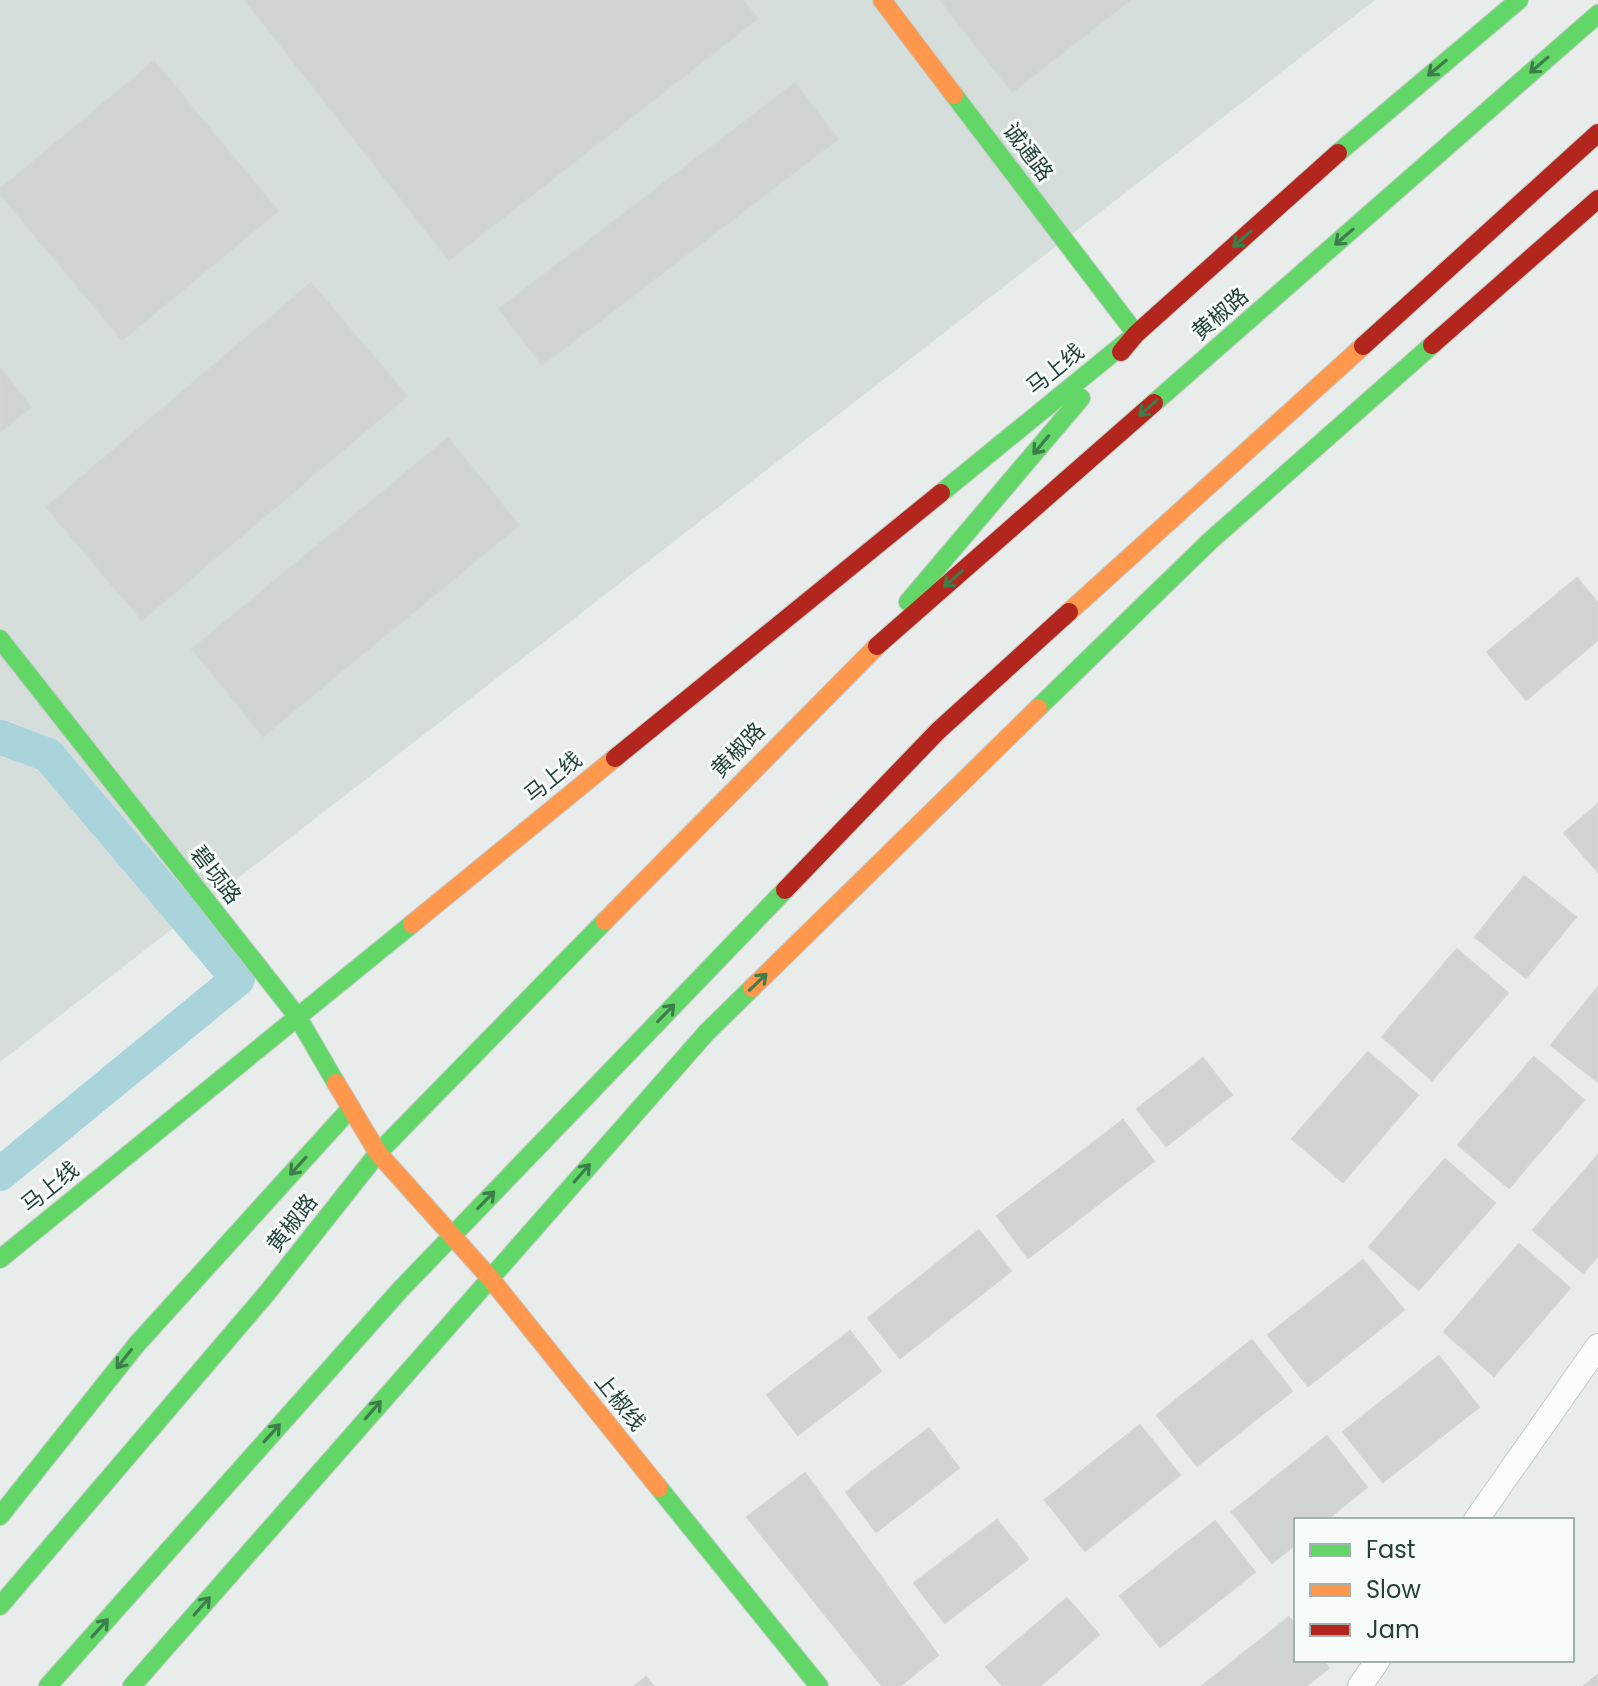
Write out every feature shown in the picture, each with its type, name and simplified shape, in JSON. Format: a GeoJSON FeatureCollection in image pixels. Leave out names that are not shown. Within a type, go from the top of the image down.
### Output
{"type":"FeatureCollection","features":[{"type":"Feature","properties":{"kind":"main road","name":"诚通路"},"geometry":{"type":"LineString","coordinates":[[882,0],[1136,334]]}},
{"type":"Feature","properties":{"kind":"main road"},"geometry":{"type":"LineString","coordinates":[[856,664],[1136,334],[1366,128],[1519,0]]}},
{"type":"Feature","properties":{"kind":"main road","name":"黄椒路"},"geometry":{"type":"LineString","coordinates":[[0,1606],[267,1293],[378,1153],[856,664],[1598,14]]}},
{"type":"Feature","properties":{"kind":"main road"},"geometry":{"type":"LineString","coordinates":[[48,1686],[400,1290],[938,731],[1598,133]]}},
{"type":"Feature","properties":{"kind":"main road"},"geometry":{"type":"LineString","coordinates":[[132,1686],[707,1032],[1187,564],[1598,199]]}},
{"type":"Feature","properties":{"kind":"main road","name":"马上线"},"geometry":{"type":"LineString","coordinates":[[0,1259],[1136,334]]}},
{"type":"Feature","properties":{"kind":"main road","name":"碧顷路"},"geometry":{"type":"LineString","coordinates":[[0,639],[297,1016],[378,1153]]}},
{"type":"Feature","properties":{"kind":"main road"},"geometry":{"type":"LineString","coordinates":[[0,1516],[137,1344],[351,1108]]}},
{"type":"Feature","properties":{"kind":"main road","name":"上椒线"},"geometry":{"type":"LineString","coordinates":[[378,1153],[490,1278],[819,1686]]}},
{"type":"Feature","properties":{"kind":"street"},"geometry":{"type":"LineString","coordinates":[[1477,1518],[1598,1346]]}},
{"type":"Feature","properties":{"kind":"street"},"geometry":{"type":"LineString","coordinates":[[1360,1686],[1377,1662]]}},
{"type":"Feature","properties":{"kind":"shaded area"},"geometry":{"type":"Polygon","coordinates":[[[0,0],[1375,0],[0,1062],[0,0]]]}},
{"type":"Feature","properties":{"kind":"building"},"geometry":{"type":"Polygon","coordinates":[[[245,0],[743,0],[758,18],[449,260],[245,0]]]}},
{"type":"Feature","properties":{"kind":"building"},"geometry":{"type":"Polygon","coordinates":[[[940,0],[1130,0],[1012,92],[940,0]]]}},
{"type":"Feature","properties":{"kind":"building"},"geometry":{"type":"Polygon","coordinates":[[[154,61],[278,211],[122,340],[0,194],[0,189],[154,61]]]}},
{"type":"Feature","properties":{"kind":"building"},"geometry":{"type":"Polygon","coordinates":[[[795,83],[838,139],[542,365],[499,309],[795,83]]]}},
{"type":"Feature","properties":{"kind":"building"},"geometry":{"type":"Polygon","coordinates":[[[311,283],[407,396],[142,620],[46,507],[311,283]]]}},
{"type":"Feature","properties":{"kind":"building"},"geometry":{"type":"Polygon","coordinates":[[[0,368],[31,407],[0,432],[0,368]]]}},
{"type":"Feature","properties":{"kind":"building"},"geometry":{"type":"Polygon","coordinates":[[[448,438],[519,525],[263,736],[192,649],[448,438]]]}},
{"type":"Feature","properties":{"kind":"building"},"geometry":{"type":"Polygon","coordinates":[[[1577,578],[1598,603],[1598,640],[1526,700],[1487,652],[1577,578]]]}},
{"type":"Feature","properties":{"kind":"building"},"geometry":{"type":"Polygon","coordinates":[[[1598,804],[1598,872],[1564,833],[1598,804]]]}},
{"type":"Feature","properties":{"kind":"building"},"geometry":{"type":"Polygon","coordinates":[[[1524,876],[1576,917],[1526,978],[1475,937],[1524,876]]]}},
{"type":"Feature","properties":{"kind":"building"},"geometry":{"type":"Polygon","coordinates":[[[1457,949],[1508,993],[1432,1080],[1382,1037],[1457,949]]]}},
{"type":"Feature","properties":{"kind":"building"},"geometry":{"type":"Polygon","coordinates":[[[1598,987],[1598,1082],[1551,1045],[1598,987]]]}},
{"type":"Feature","properties":{"kind":"building"},"geometry":{"type":"Polygon","coordinates":[[[1368,1052],[1418,1095],[1343,1182],[1292,1139],[1368,1052]]]}},
{"type":"Feature","properties":{"kind":"building"},"geometry":{"type":"Polygon","coordinates":[[[1534,1057],[1584,1100],[1509,1188],[1458,1145],[1534,1057]]]}},
{"type":"Feature","properties":{"kind":"building"},"geometry":{"type":"Polygon","coordinates":[[[1203,1058],[1232,1095],[1166,1146],[1137,1109],[1203,1058]]]}},
{"type":"Feature","properties":{"kind":"building"},"geometry":{"type":"Polygon","coordinates":[[[1123,1120],[1154,1161],[1028,1258],[997,1216],[1123,1120]]]}},
{"type":"Feature","properties":{"kind":"building"},"geometry":{"type":"Polygon","coordinates":[[[1598,1155],[1598,1256],[1583,1273],[1533,1230],[1598,1155]]]}},
{"type":"Feature","properties":{"kind":"building"},"geometry":{"type":"Polygon","coordinates":[[[1445,1159],[1495,1203],[1419,1290],[1369,1247],[1445,1159]]]}},
{"type":"Feature","properties":{"kind":"building"},"geometry":{"type":"Polygon","coordinates":[[[979,1230],[1011,1271],[900,1358],[868,1318],[979,1230]]]}},
{"type":"Feature","properties":{"kind":"building"},"geometry":{"type":"Polygon","coordinates":[[[1519,1244],[1570,1288],[1494,1376],[1444,1332],[1519,1244]]]}},
{"type":"Feature","properties":{"kind":"building"},"geometry":{"type":"Polygon","coordinates":[[[1363,1260],[1404,1310],[1308,1386],[1268,1335],[1363,1260]]]}},
{"type":"Feature","properties":{"kind":"building"},"geometry":{"type":"Polygon","coordinates":[[[850,1331],[881,1371],[798,1435],[767,1395],[850,1331]]]}},
{"type":"Feature","properties":{"kind":"building"},"geometry":{"type":"Polygon","coordinates":[[[1252,1340],[1292,1391],[1197,1466],[1157,1415],[1252,1340]]]}},
{"type":"Feature","properties":{"kind":"building"},"geometry":{"type":"Polygon","coordinates":[[[1439,1356],[1479,1407],[1383,1482],[1343,1432],[1439,1356]]]}},
{"type":"Feature","properties":{"kind":"building"},"geometry":{"type":"Polygon","coordinates":[[[1140,1425],[1180,1475],[1085,1551],[1045,1500],[1140,1425]]]}},
{"type":"Feature","properties":{"kind":"building"},"geometry":{"type":"Polygon","coordinates":[[[929,1428],[959,1468],[876,1532],[846,1492],[929,1428]]]}},
{"type":"Feature","properties":{"kind":"building"},"geometry":{"type":"Polygon","coordinates":[[[1327,1436],[1367,1487],[1328,1518],[1294,1518],[1294,1546],[1272,1563],[1232,1512],[1327,1436]]]}},
{"type":"Feature","properties":{"kind":"building"},"geometry":{"type":"Polygon","coordinates":[[[805,1473],[938,1655],[900,1686],[882,1686],[747,1517],[805,1473]]]}},
{"type":"Feature","properties":{"kind":"building"},"geometry":{"type":"Polygon","coordinates":[[[997,1520],[1028,1559],[945,1623],[914,1583],[997,1520]]]}},
{"type":"Feature","properties":{"kind":"building"},"geometry":{"type":"Polygon","coordinates":[[[1215,1521],[1255,1572],[1160,1647],[1120,1596],[1215,1521]]]}},
{"type":"Feature","properties":{"kind":"building"},"geometry":{"type":"Polygon","coordinates":[[[1067,1598],[1099,1635],[1040,1686],[1003,1686],[986,1667],[1067,1598]]]}},
{"type":"Feature","properties":{"kind":"building"},"geometry":{"type":"Polygon","coordinates":[[[1289,1617],[1294,1623],[1294,1662],[1324,1662],[1329,1668],[1306,1686],[1202,1686],[1289,1617]]]}},
{"type":"Feature","properties":{"kind":"building"},"geometry":{"type":"Polygon","coordinates":[[[1598,1675],[1598,1686],[1584,1686],[1598,1675]]]}},
{"type":"Feature","properties":{"kind":"building"},"geometry":{"type":"Polygon","coordinates":[[[646,1677],[653,1686],[635,1686],[646,1677]]]}},
{"type":"Feature","properties":{"kind":"waterway"},"geometry":{"type":"LineString","coordinates":[[0,737],[48,755],[238,979],[0,1174]]}},
{"type":"Feature","properties":{"kind":"traffic: fast"},"geometry":{"type":"LineString","coordinates":[[1338,153],[1519,0]]}},
{"type":"Feature","properties":{"kind":"traffic: fast"},"geometry":{"type":"LineString","coordinates":[[1154,403],[1598,14]]}},
{"type":"Feature","properties":{"kind":"traffic: fast"},"geometry":{"type":"LineString","coordinates":[[941,493],[1136,334],[954,95]]}},
{"type":"Feature","properties":{"kind":"traffic: fast"},"geometry":{"type":"LineString","coordinates":[[1038,708],[1210,541],[1432,345]]}},
{"type":"Feature","properties":{"kind":"traffic: fast"},"geometry":{"type":"LineString","coordinates":[[908,602],[1081,398]]}},
{"type":"Feature","properties":{"kind":"traffic: fast"},"geometry":{"type":"LineString","coordinates":[[0,639],[297,1016],[336,1083]]}},
{"type":"Feature","properties":{"kind":"traffic: fast"},"geometry":{"type":"LineString","coordinates":[[48,1686],[400,1290],[785,890]]}},
{"type":"Feature","properties":{"kind":"traffic: fast"},"geometry":{"type":"LineString","coordinates":[[0,1606],[267,1293],[378,1153],[605,921]]}},
{"type":"Feature","properties":{"kind":"traffic: fast"},"geometry":{"type":"LineString","coordinates":[[0,1259],[412,924]]}},
{"type":"Feature","properties":{"kind":"traffic: fast"},"geometry":{"type":"LineString","coordinates":[[132,1686],[707,1032],[752,988]]}},
{"type":"Feature","properties":{"kind":"traffic: fast"},"geometry":{"type":"LineString","coordinates":[[0,1516],[137,1344],[351,1108]]}},
{"type":"Feature","properties":{"kind":"traffic: fast"},"geometry":{"type":"LineString","coordinates":[[659,1488],[819,1686]]}},
{"type":"Feature","properties":{"kind":"traffic: slow"},"geometry":{"type":"LineString","coordinates":[[882,0],[954,95]]}},
{"type":"Feature","properties":{"kind":"traffic: slow"},"geometry":{"type":"LineString","coordinates":[[1069,612],[1363,346]]}},
{"type":"Feature","properties":{"kind":"traffic: slow"},"geometry":{"type":"LineString","coordinates":[[605,921],[877,646]]}},
{"type":"Feature","properties":{"kind":"traffic: slow"},"geometry":{"type":"LineString","coordinates":[[752,988],[1038,708]]}},
{"type":"Feature","properties":{"kind":"traffic: slow"},"geometry":{"type":"LineString","coordinates":[[412,924],[615,758]]}},
{"type":"Feature","properties":{"kind":"traffic: slow"},"geometry":{"type":"LineString","coordinates":[[336,1083],[378,1153],[490,1278],[659,1488]]}},
{"type":"Feature","properties":{"kind":"traffic: jam"},"geometry":{"type":"LineString","coordinates":[[1363,346],[1598,133]]}},
{"type":"Feature","properties":{"kind":"traffic: jam"},"geometry":{"type":"LineString","coordinates":[[1121,352],[1136,334],[1338,153]]}},
{"type":"Feature","properties":{"kind":"traffic: jam"},"geometry":{"type":"LineString","coordinates":[[1432,345],[1598,199]]}},
{"type":"Feature","properties":{"kind":"traffic: jam"},"geometry":{"type":"LineString","coordinates":[[877,646],[1154,403]]}},
{"type":"Feature","properties":{"kind":"traffic: jam"},"geometry":{"type":"LineString","coordinates":[[615,758],[941,493]]}},
{"type":"Feature","properties":{"kind":"traffic: jam"},"geometry":{"type":"LineString","coordinates":[[785,890],[938,731],[1069,612]]}}]}
